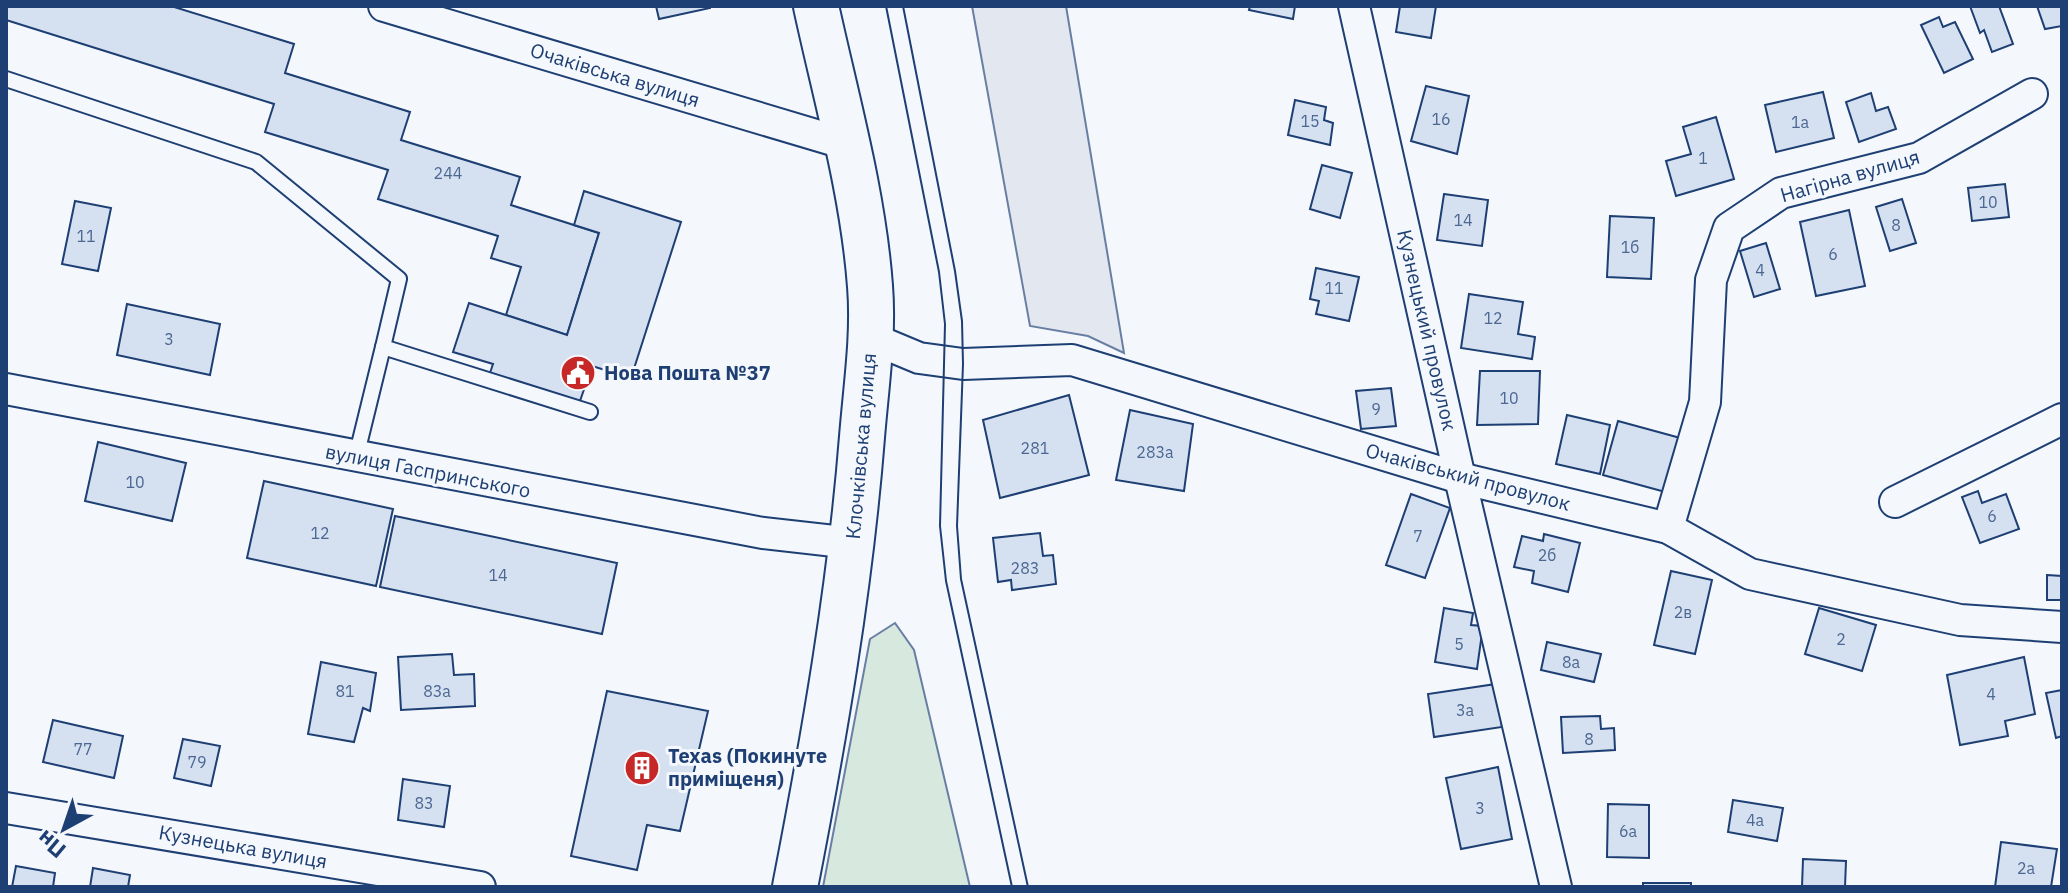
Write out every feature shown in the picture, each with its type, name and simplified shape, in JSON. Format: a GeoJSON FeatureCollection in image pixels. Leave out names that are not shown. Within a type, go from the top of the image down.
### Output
{"type":"FeatureCollection","features":[{"type":"Feature","properties":{"kind":"main road","name":"Клочківська вулиця"},"geometry":{"type":"LineString","coordinates":[[795,887],[823,746],[852,543],[871,338],[865,244],[816,6]]}},
{"type":"Feature","properties":{"kind":"street","name":"Очаківська вулиця"},"geometry":{"type":"LineString","coordinates":[[384,6],[846,144]]}},
{"type":"Feature","properties":{"kind":"street","name":"Кузнецький провулок"},"geometry":{"type":"LineString","coordinates":[[1354,6],[1556,887]]}},
{"type":"Feature","properties":{"kind":"street","name":"Нагірна вулиця"},"geometry":{"type":"LineString","coordinates":[[1668,528],[1705,402],[1711,280],[1729,228],[1781,193],[1919,158],[2032,94]]}},
{"type":"Feature","properties":{"kind":"street","name":"Очаківський провулок"},"geometry":{"type":"LineString","coordinates":[[871,338],[919,358],[963,364],[1072,360],[1460,478],[1668,528],[1750,574],[1960,620],[2062,627]]}},
{"type":"Feature","properties":{"kind":"street","name":"вулиця Гаспринського"},"geometry":{"type":"LineString","coordinates":[[6,389],[763,533],[852,543]]}},
{"type":"Feature","properties":{"kind":"street"},"geometry":{"type":"LineString","coordinates":[[1895,502],[2062,419]]}},
{"type":"Feature","properties":{"kind":"street","name":"Кузнецька вулиця"},"geometry":{"type":"LineString","coordinates":[[6,808],[480,887]]}},
{"type":"Feature","properties":{"kind":"lane"},"geometry":{"type":"LineString","coordinates":[[6,79],[256,162],[399,279],[356,457]]}},
{"type":"Feature","properties":{"kind":"lane"},"geometry":{"type":"LineString","coordinates":[[383,347],[590,412]]}},
{"type":"Feature","properties":{"kind":"shaded area"},"geometry":{"type":"Polygon","coordinates":[[[972,6],[1066,6],[1124,353],[1088,336],[1030,326],[972,6]]]}},
{"type":"Feature","properties":{"kind":"shaded area"},"geometry":{"type":"Polygon","coordinates":[[[895,623],[914,650],[970,887],[823,887],[870,639],[895,623]]]}},
{"type":"Feature","properties":{"kind":"building"},"geometry":{"type":"Polygon","coordinates":[[[6,6],[171,6],[294,44],[285,73],[410,112],[401,140],[520,177],[511,205],[599,233],[567,335],[506,315],[521,267],[491,258],[498,236],[378,199],[388,170],[265,132],[274,104],[6,20],[6,6]]]}},
{"type":"Feature","properties":{"kind":"building"},"geometry":{"type":"Polygon","coordinates":[[[656,6],[710,6],[710,8],[659,19],[656,6]]]}},
{"type":"Feature","properties":{"kind":"building"},"geometry":{"type":"Polygon","coordinates":[[[1250,6],[1295,6],[1293,19],[1249,10],[1250,6]]]}},
{"type":"Feature","properties":{"kind":"building"},"geometry":{"type":"Polygon","coordinates":[[[1400,6],[1436,6],[1431,38],[1396,32],[1400,6]]]}},
{"type":"Feature","properties":{"kind":"building"},"geometry":{"type":"Polygon","coordinates":[[[1970,6],[1999,6],[2013,44],[1992,52],[1984,30],[1980,33],[1970,6]]]}},
{"type":"Feature","properties":{"kind":"building"},"geometry":{"type":"Polygon","coordinates":[[[2037,6],[2062,6],[2062,26],[2045,29],[2037,6]]]}},
{"type":"Feature","properties":{"kind":"building"},"geometry":{"type":"Polygon","coordinates":[[[1939,17],[1943,27],[1955,22],[1973,59],[1944,73],[1921,25],[1939,17]]]}},
{"type":"Feature","properties":{"kind":"building"},"geometry":{"type":"Polygon","coordinates":[[[1426,86],[1469,96],[1457,154],[1411,141],[1426,86]]]}},
{"type":"Feature","properties":{"kind":"building"},"geometry":{"type":"Polygon","coordinates":[[[1823,92],[1834,138],[1776,152],[1765,105],[1823,92]]]}},
{"type":"Feature","properties":{"kind":"building"},"geometry":{"type":"Polygon","coordinates":[[[1871,93],[1876,111],[1888,107],[1896,129],[1859,142],[1846,102],[1871,93]]]}},
{"type":"Feature","properties":{"kind":"building"},"geometry":{"type":"Polygon","coordinates":[[[1295,100],[1326,107],[1324,120],[1333,123],[1330,145],[1288,135],[1295,100]]]}},
{"type":"Feature","properties":{"kind":"building"},"geometry":{"type":"Polygon","coordinates":[[[1716,117],[1734,179],[1676,196],[1666,161],[1691,154],[1683,127],[1716,117]]]}},
{"type":"Feature","properties":{"kind":"building"},"geometry":{"type":"Polygon","coordinates":[[[1322,165],[1352,173],[1340,218],[1310,209],[1322,165]]]}},
{"type":"Feature","properties":{"kind":"building"},"geometry":{"type":"Polygon","coordinates":[[[2005,184],[2009,217],[1972,221],[1968,188],[2005,184]]]}},
{"type":"Feature","properties":{"kind":"building"},"geometry":{"type":"Polygon","coordinates":[[[584,191],[681,222],[631,378],[592,366],[580,401],[490,373],[493,364],[453,352],[469,303],[567,335],[599,233],[574,225],[584,191]]]}},
{"type":"Feature","properties":{"kind":"building"},"geometry":{"type":"Polygon","coordinates":[[[1444,194],[1488,200],[1482,246],[1437,240],[1444,194]]]}},
{"type":"Feature","properties":{"kind":"building"},"geometry":{"type":"Polygon","coordinates":[[[1902,199],[1916,243],[1890,251],[1876,207],[1902,199]]]}},
{"type":"Feature","properties":{"kind":"building"},"geometry":{"type":"Polygon","coordinates":[[[75,201],[111,208],[98,271],[62,264],[75,201]]]}},
{"type":"Feature","properties":{"kind":"building"},"geometry":{"type":"Polygon","coordinates":[[[1849,210],[1865,286],[1816,296],[1800,222],[1849,210]]]}},
{"type":"Feature","properties":{"kind":"building"},"geometry":{"type":"Polygon","coordinates":[[[1610,216],[1654,218],[1651,279],[1607,277],[1610,216]]]}},
{"type":"Feature","properties":{"kind":"building"},"geometry":{"type":"Polygon","coordinates":[[[1766,243],[1780,289],[1754,297],[1740,251],[1766,243]]]}},
{"type":"Feature","properties":{"kind":"building"},"geometry":{"type":"Polygon","coordinates":[[[1316,268],[1359,277],[1349,321],[1316,314],[1319,301],[1310,299],[1316,268]]]}},
{"type":"Feature","properties":{"kind":"building"},"geometry":{"type":"Polygon","coordinates":[[[1469,294],[1523,302],[1518,334],[1535,337],[1532,359],[1461,348],[1469,294]]]}},
{"type":"Feature","properties":{"kind":"building"},"geometry":{"type":"Polygon","coordinates":[[[127,304],[220,324],[210,375],[117,355],[127,304]]]}},
{"type":"Feature","properties":{"kind":"building"},"geometry":{"type":"Polygon","coordinates":[[[1480,371],[1540,371],[1538,424],[1477,425],[1480,371]]]}},
{"type":"Feature","properties":{"kind":"building"},"geometry":{"type":"Polygon","coordinates":[[[1391,388],[1396,426],[1361,429],[1356,391],[1391,388]]]}},
{"type":"Feature","properties":{"kind":"building"},"geometry":{"type":"Polygon","coordinates":[[[1069,395],[1089,475],[1000,498],[983,420],[1069,395]]]}},
{"type":"Feature","properties":{"kind":"building"},"geometry":{"type":"Polygon","coordinates":[[[1130,410],[1193,424],[1184,491],[1116,480],[1130,410]]]}},
{"type":"Feature","properties":{"kind":"building"},"geometry":{"type":"Polygon","coordinates":[[[1567,415],[1610,425],[1600,474],[1556,464],[1567,415]]]}},
{"type":"Feature","properties":{"kind":"building"},"geometry":{"type":"Polygon","coordinates":[[[1618,421],[1684,439],[1669,493],[1603,475],[1618,421]]]}},
{"type":"Feature","properties":{"kind":"building"},"geometry":{"type":"Polygon","coordinates":[[[98,442],[186,463],[172,521],[85,501],[98,442]]]}},
{"type":"Feature","properties":{"kind":"building"},"geometry":{"type":"Polygon","coordinates":[[[264,481],[393,509],[376,586],[247,558],[264,481]]]}},
{"type":"Feature","properties":{"kind":"building"},"geometry":{"type":"Polygon","coordinates":[[[1978,491],[1982,503],[2006,494],[2019,529],[1980,543],[1962,497],[1978,491]]]}},
{"type":"Feature","properties":{"kind":"building"},"geometry":{"type":"Polygon","coordinates":[[[1411,494],[1450,508],[1425,578],[1386,565],[1411,494]]]}},
{"type":"Feature","properties":{"kind":"building"},"geometry":{"type":"Polygon","coordinates":[[[395,516],[617,563],[602,634],[380,587],[395,516]]]}},
{"type":"Feature","properties":{"kind":"building"},"geometry":{"type":"Polygon","coordinates":[[[1040,533],[1043,556],[1053,555],[1056,584],[1012,590],[1011,580],[998,582],[993,538],[1040,533]]]}},
{"type":"Feature","properties":{"kind":"building"},"geometry":{"type":"Polygon","coordinates":[[[1544,534],[1580,543],[1568,592],[1532,583],[1534,571],[1514,567],[1522,536],[1543,541],[1544,534]]]}},
{"type":"Feature","properties":{"kind":"building"},"geometry":{"type":"Polygon","coordinates":[[[1671,571],[1712,580],[1695,654],[1654,645],[1671,571]]]}},
{"type":"Feature","properties":{"kind":"building"},"geometry":{"type":"Polygon","coordinates":[[[2047,575],[2062,576],[2062,600],[2047,600],[2047,575]]]}},
{"type":"Feature","properties":{"kind":"building"},"geometry":{"type":"Polygon","coordinates":[[[1444,608],[1473,613],[1471,625],[1483,626],[1477,669],[1435,662],[1444,608]]]}},
{"type":"Feature","properties":{"kind":"building"},"geometry":{"type":"Polygon","coordinates":[[[1819,608],[1876,625],[1862,671],[1805,654],[1819,608]]]}},
{"type":"Feature","properties":{"kind":"building"},"geometry":{"type":"Polygon","coordinates":[[[1547,642],[1601,654],[1594,682],[1541,670],[1547,642]]]}},
{"type":"Feature","properties":{"kind":"building"},"geometry":{"type":"Polygon","coordinates":[[[452,654],[454,675],[474,674],[475,706],[401,710],[398,657],[452,654]]]}},
{"type":"Feature","properties":{"kind":"building"},"geometry":{"type":"Polygon","coordinates":[[[2024,657],[2035,714],[2005,721],[2008,736],[1960,745],[1947,675],[2024,657]]]}},
{"type":"Feature","properties":{"kind":"building"},"geometry":{"type":"Polygon","coordinates":[[[321,662],[376,673],[370,711],[363,708],[354,742],[308,734],[321,662]]]}},
{"type":"Feature","properties":{"kind":"building"},"geometry":{"type":"Polygon","coordinates":[[[1496,684],[1502,727],[1434,737],[1428,694],[1496,684]]]}},
{"type":"Feature","properties":{"kind":"building"},"geometry":{"type":"Polygon","coordinates":[[[2062,690],[2062,736],[2056,738],[2046,693],[2062,690]]]}},
{"type":"Feature","properties":{"kind":"building","name":"Texas (Покинуте приміщеня)"},"geometry":{"type":"Polygon","coordinates":[[[607,691],[708,711],[680,831],[647,825],[637,870],[571,856],[607,691]]]}},
{"type":"Feature","properties":{"kind":"building"},"geometry":{"type":"Polygon","coordinates":[[[1600,716],[1601,729],[1614,728],[1615,750],[1563,753],[1561,717],[1600,716]]]}},
{"type":"Feature","properties":{"kind":"building"},"geometry":{"type":"Polygon","coordinates":[[[53,720],[123,736],[114,778],[43,762],[53,720]]]}},
{"type":"Feature","properties":{"kind":"building"},"geometry":{"type":"Polygon","coordinates":[[[183,739],[220,746],[211,786],[174,778],[183,739]]]}},
{"type":"Feature","properties":{"kind":"building"},"geometry":{"type":"Polygon","coordinates":[[[1498,767],[1512,839],[1461,849],[1446,778],[1498,767]]]}},
{"type":"Feature","properties":{"kind":"building"},"geometry":{"type":"Polygon","coordinates":[[[403,779],[450,786],[444,827],[398,820],[403,779]]]}},
{"type":"Feature","properties":{"kind":"building"},"geometry":{"type":"Polygon","coordinates":[[[1733,800],[1783,808],[1777,841],[1728,832],[1733,800]]]}},
{"type":"Feature","properties":{"kind":"building"},"geometry":{"type":"Polygon","coordinates":[[[1608,804],[1649,805],[1649,858],[1607,857],[1608,804]]]}},
{"type":"Feature","properties":{"kind":"building"},"geometry":{"type":"Polygon","coordinates":[[[2001,842],[2057,849],[2051,887],[1995,887],[2001,842]]]}},
{"type":"Feature","properties":{"kind":"building"},"geometry":{"type":"Polygon","coordinates":[[[1803,859],[1846,861],[1845,887],[1802,887],[1803,859]]]}},
{"type":"Feature","properties":{"kind":"building"},"geometry":{"type":"Polygon","coordinates":[[[16,866],[55,873],[53,887],[12,887],[16,866]]]}},
{"type":"Feature","properties":{"kind":"building"},"geometry":{"type":"Polygon","coordinates":[[[93,868],[130,875],[128,887],[90,887],[93,868]]]}},
{"type":"Feature","properties":{"kind":"building"},"geometry":{"type":"Polygon","coordinates":[[[1643,883],[1691,883],[1691,887],[1643,887],[1643,883]]]}},
{"type":"Feature","properties":{"kind":"tram line"},"geometry":{"type":"LineString","coordinates":[[886,6],[939,272],[945,324],[940,526],[946,581],[1012,887]]}},
{"type":"Feature","properties":{"kind":"tram line"},"geometry":{"type":"LineString","coordinates":[[903,6],[962,321],[957,526],[961,579],[1028,887]]}},
{"type":"Feature","properties":{"kind":"place","name":"Нова Пошта №37"},"geometry":{"type":"Point","coordinates":[578,373]}},
{"type":"Feature","properties":{"kind":"place","name":"Texas (Покинуте приміщеня)"},"geometry":{"type":"Point","coordinates":[642,768]}}]}
